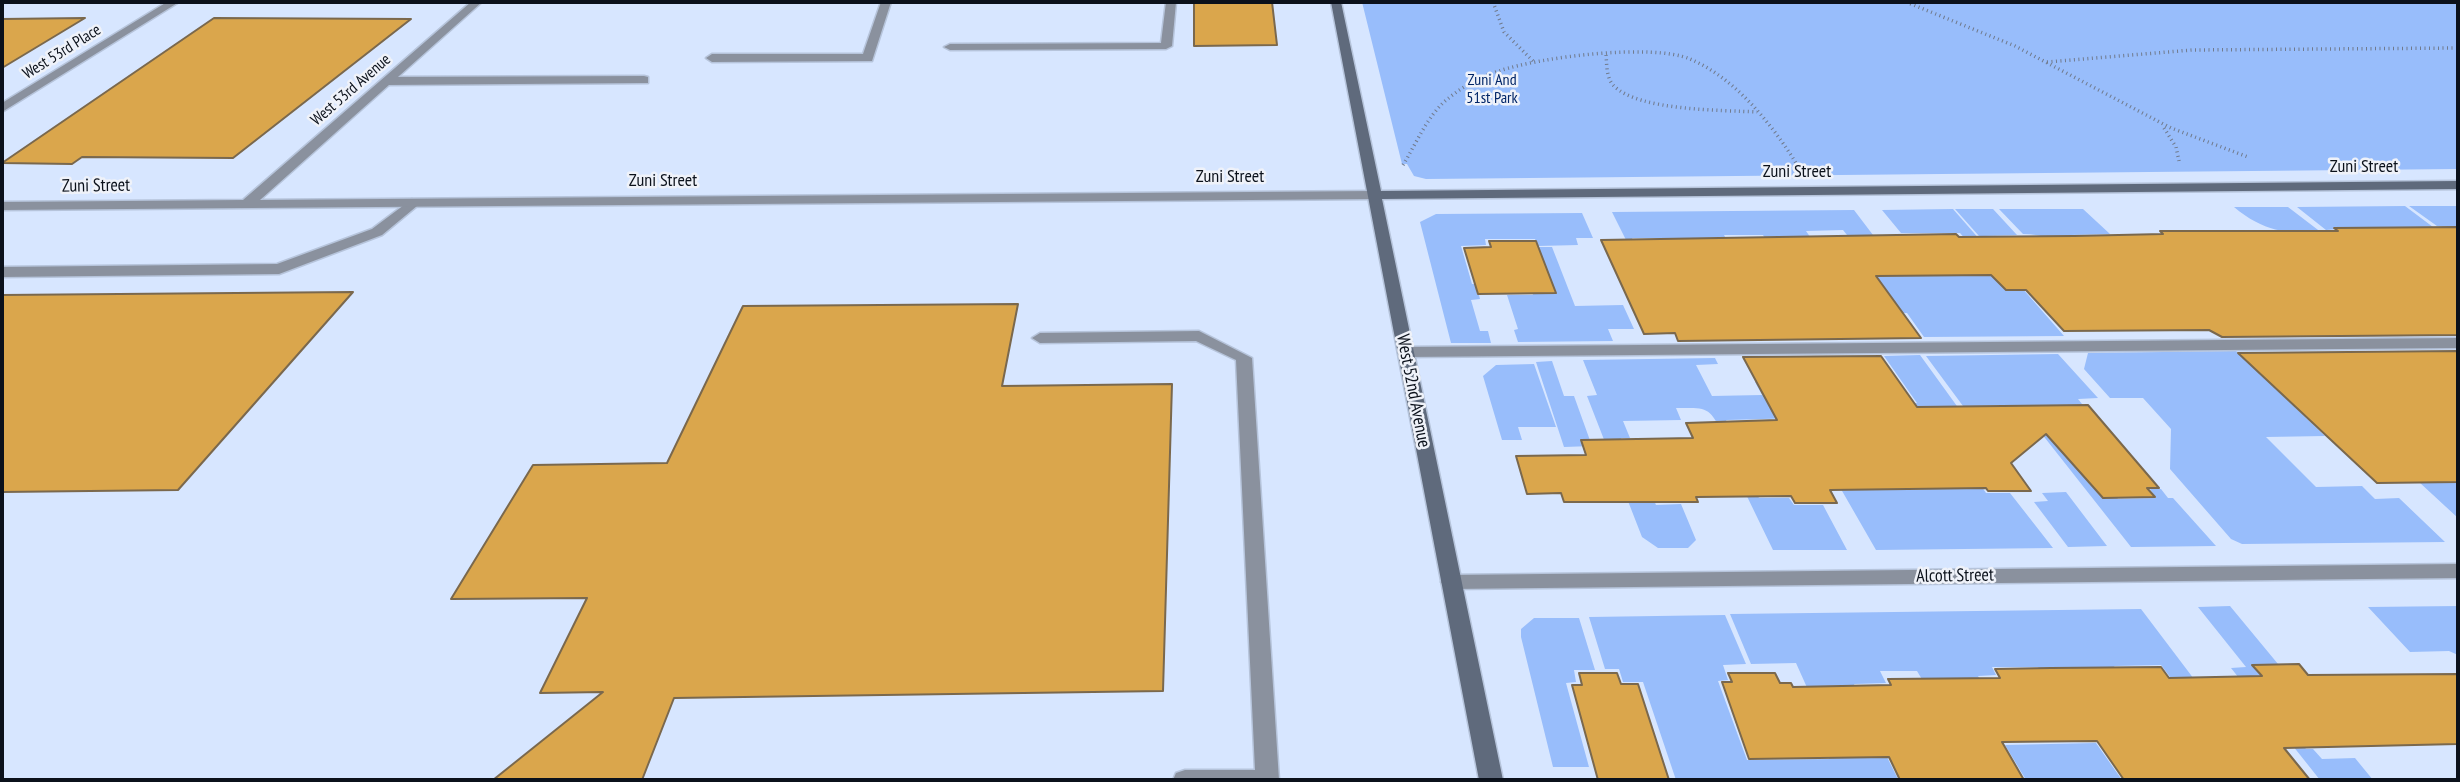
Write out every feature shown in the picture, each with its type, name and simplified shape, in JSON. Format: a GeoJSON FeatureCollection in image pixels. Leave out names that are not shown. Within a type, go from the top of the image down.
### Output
{"type":"FeatureCollection","features":[{"type":"Feature","properties":{"kind":"street","name":"West 53rd Place"},"geometry":{"type":"LineString","coordinates":[[2,108],[174,2]]}},
{"type":"Feature","properties":{"kind":"street","name":"West 53rd Avenue"},"geometry":{"type":"LineString","coordinates":[[247,204],[477,2]]}},
{"type":"Feature","properties":{"kind":"street"},"geometry":{"type":"LineString","coordinates":[[712,58],[868,58],[886,2]]}},
{"type":"Feature","properties":{"kind":"street"},"geometry":{"type":"LineString","coordinates":[[950,47],[1166,46],[1171,2]]}},
{"type":"Feature","properties":{"kind":"street","name":"West 52nd Avenue"},"geometry":{"type":"LineString","coordinates":[[1336,2],[1491,780]]}},
{"type":"Feature","properties":{"kind":"street"},"geometry":{"type":"LineString","coordinates":[[387,81],[643,80]]}},
{"type":"Feature","properties":{"kind":"street","name":"Zuni Street"},"geometry":{"type":"LineString","coordinates":[[2,206],[2458,185]]}},
{"type":"Feature","properties":{"kind":"street"},"geometry":{"type":"LineString","coordinates":[[2,272],[279,269],[377,232],[412,202]]}},
{"type":"Feature","properties":{"kind":"street"},"geometry":{"type":"LineString","coordinates":[[1040,338],[1199,336],[1244,358],[1267,779],[1185,780]]}},
{"type":"Feature","properties":{"kind":"street"},"geometry":{"type":"LineString","coordinates":[[1406,352],[2458,343]]}},
{"type":"Feature","properties":{"kind":"street","name":"Alcott Street"},"geometry":{"type":"LineString","coordinates":[[1451,582],[2458,571]]}},
{"type":"Feature","properties":{"kind":"path"},"geometry":{"type":"LineString","coordinates":[[1493,2],[1504,32],[1535,63]]}},
{"type":"Feature","properties":{"kind":"path"},"geometry":{"type":"LineString","coordinates":[[1906,2],[1970,26],[2046,62],[2164,127],[2257,160]]}},
{"type":"Feature","properties":{"kind":"path"},"geometry":{"type":"LineString","coordinates":[[2046,62],[2192,50],[2458,48]]}},
{"type":"Feature","properties":{"kind":"path"},"geometry":{"type":"LineString","coordinates":[[1403,165],[1443,103],[1466,85],[1514,66],[1606,55],[1666,53],[1689,59],[1709,70],[1780,134],[1798,166]]}},
{"type":"Feature","properties":{"kind":"path"},"geometry":{"type":"LineString","coordinates":[[1606,55],[1608,77],[1615,88],[1639,98],[1758,112]]}},
{"type":"Feature","properties":{"kind":"path"},"geometry":{"type":"LineString","coordinates":[[2164,127],[2176,147],[2180,165]]}},
{"type":"Feature","properties":{"kind":"green space","name":"Zuni And 51st Park"},"geometry":{"type":"Polygon","coordinates":[[[1362,2],[2458,2],[2458,169],[1426,179],[1414,176],[1407,164],[1402,164],[1362,2]]]}},
{"type":"Feature","properties":{"kind":"green space"},"geometry":{"type":"Polygon","coordinates":[[[2405,206],[2433,227],[2411,231],[2458,263],[2458,291],[2439,291],[2360,227],[2326,230],[2297,207],[2405,206]]]}},
{"type":"Feature","properties":{"kind":"green space"},"geometry":{"type":"Polygon","coordinates":[[[2409,206],[2458,206],[2458,228],[2437,226],[2409,206]]]}},
{"type":"Feature","properties":{"kind":"green space"},"geometry":{"type":"Polygon","coordinates":[[[2234,207],[2288,207],[2322,233],[2275,229],[2255,222],[2234,207]]]}},
{"type":"Feature","properties":{"kind":"green space"},"geometry":{"type":"Polygon","coordinates":[[[1953,209],[2064,336],[1924,337],[1907,313],[1861,313],[1771,248],[1763,235],[1724,235],[1744,270],[1696,238],[1632,238],[1646,268],[1640,268],[1612,212],[1854,210],[1873,235],[1847,235],[1843,230],[1806,231],[1817,247],[1988,265],[1960,233],[1901,233],[1882,210],[1953,209]]]}},
{"type":"Feature","properties":{"kind":"green space"},"geometry":{"type":"Polygon","coordinates":[[[1955,209],[1993,209],[2017,235],[1985,236],[2022,277],[2091,315],[2050,316],[1955,209]]]}},
{"type":"Feature","properties":{"kind":"green space"},"geometry":{"type":"Polygon","coordinates":[[[1999,209],[2083,209],[2110,234],[2071,235],[2113,278],[2060,243],[2036,235],[2023,234],[1999,209]]]}},
{"type":"Feature","properties":{"kind":"green space"},"geometry":{"type":"Polygon","coordinates":[[[1582,213],[1593,238],[1576,238],[1578,245],[1538,246],[1535,239],[1485,239],[1486,245],[1461,246],[1472,284],[1476,284],[1480,299],[1471,300],[1480,331],[1488,331],[1491,343],[1451,343],[1420,222],[1436,214],[1582,213]]]}},
{"type":"Feature","properties":{"kind":"green space"},"geometry":{"type":"Polygon","coordinates":[[[1537,247],[1552,247],[1575,306],[1623,305],[1634,329],[1608,329],[1613,341],[1518,342],[1514,330],[1518,329],[1507,295],[1533,295],[1527,276],[1537,247]]]}},
{"type":"Feature","properties":{"kind":"green space"},"geometry":{"type":"Polygon","coordinates":[[[2236,351],[2325,436],[2266,437],[2316,487],[2362,486],[2375,499],[2399,498],[2445,542],[2242,544],[2231,539],[2170,469],[2171,429],[2143,398],[2110,398],[2084,369],[2088,353],[2236,351]]]}},
{"type":"Feature","properties":{"kind":"green space"},"geometry":{"type":"Polygon","coordinates":[[[2058,354],[2098,398],[2078,399],[2086,409],[2112,491],[2118,499],[2156,498],[2150,489],[2161,489],[2168,498],[2173,498],[2216,546],[2131,547],[2019,405],[1979,406],[1980,429],[1926,356],[2058,354]]]}},
{"type":"Feature","properties":{"kind":"green space"},"geometry":{"type":"Polygon","coordinates":[[[1920,355],[1975,431],[1954,446],[1986,493],[2010,493],[2053,548],[1876,550],[1807,430],[1812,429],[1769,357],[1830,356],[1860,403],[1858,490],[1932,489],[1895,404],[1917,403],[1884,356],[1920,355]]]}},
{"type":"Feature","properties":{"kind":"green space"},"geometry":{"type":"Polygon","coordinates":[[[1715,358],[1718,364],[1696,365],[1712,396],[1762,395],[1755,382],[1778,381],[1799,418],[1726,420],[1733,434],[1723,434],[1710,413],[1701,409],[1676,408],[1681,420],[1623,421],[1630,438],[1621,438],[1645,498],[1653,498],[1656,505],[1681,504],[1696,540],[1688,548],[1658,548],[1642,537],[1587,396],[1597,395],[1583,360],[1715,358]]]}},
{"type":"Feature","properties":{"kind":"green space"},"geometry":{"type":"Polygon","coordinates":[[[1552,361],[1564,396],[1574,396],[1592,446],[1564,447],[1536,362],[1552,361]]]}},
{"type":"Feature","properties":{"kind":"green space"},"geometry":{"type":"Polygon","coordinates":[[[1534,364],[1556,427],[1518,427],[1522,440],[1502,440],[1483,376],[1496,365],[1534,364]]]}},
{"type":"Feature","properties":{"kind":"green space"},"geometry":{"type":"Polygon","coordinates":[[[1728,435],[1759,498],[1789,498],[1794,505],[1823,505],[1847,550],[1773,550],[1726,453],[1728,435]]]}},
{"type":"Feature","properties":{"kind":"green space"},"geometry":{"type":"Polygon","coordinates":[[[2419,482],[2458,483],[2458,518],[2419,482]]]}},
{"type":"Feature","properties":{"kind":"green space"},"geometry":{"type":"Polygon","coordinates":[[[2066,492],[2107,546],[2068,547],[2034,502],[2048,501],[2042,493],[2066,492]]]}},
{"type":"Feature","properties":{"kind":"green space"},"geometry":{"type":"Polygon","coordinates":[[[2230,606],[2278,664],[2252,664],[2261,676],[2249,677],[2306,749],[2313,749],[2322,759],[2355,758],[2373,780],[2320,780],[2231,668],[2246,667],[2198,607],[2230,606]]]}},
{"type":"Feature","properties":{"kind":"green space"},"geometry":{"type":"Polygon","coordinates":[[[2458,606],[2458,655],[2449,651],[2410,652],[2368,607],[2458,606]]]}},
{"type":"Feature","properties":{"kind":"green space"},"geometry":{"type":"Polygon","coordinates":[[[2141,609],[2228,724],[2224,731],[2183,677],[2170,677],[2161,665],[2114,666],[2122,679],[2043,675],[2038,667],[1992,667],[1996,675],[1978,676],[2016,741],[1923,681],[1917,671],[1880,671],[1886,683],[1854,684],[1873,723],[1827,732],[1796,663],[1751,664],[1730,614],[2141,609]]]}},
{"type":"Feature","properties":{"kind":"green space"},"geometry":{"type":"Polygon","coordinates":[[[1725,615],[1746,664],[1723,665],[1728,680],[1718,681],[1747,760],[1829,759],[1822,742],[1875,733],[1898,779],[1676,780],[1643,682],[1623,682],[1619,669],[1605,669],[1589,617],[1725,615]]]}},
{"type":"Feature","properties":{"kind":"green space"},"geometry":{"type":"Polygon","coordinates":[[[1534,618],[1579,618],[1595,670],[1574,670],[1576,682],[1566,683],[1589,767],[1553,767],[1521,637],[1521,629],[1534,618]]]}},
{"type":"Feature","properties":{"kind":"green space"},"geometry":{"type":"Polygon","coordinates":[[[2096,743],[2122,780],[2026,780],[2005,745],[2096,743]]]}},
{"type":"Feature","properties":{"kind":"building"},"geometry":{"type":"Polygon","coordinates":[[[1194,2],[1272,2],[1277,45],[1194,46],[1194,2]]]}},
{"type":"Feature","properties":{"kind":"building"},"geometry":{"type":"Polygon","coordinates":[[[85,18],[2,68],[2,19],[85,18]]]}},
{"type":"Feature","properties":{"kind":"building"},"geometry":{"type":"Polygon","coordinates":[[[214,18],[411,19],[233,158],[82,157],[72,164],[2,163],[214,18]]]}},
{"type":"Feature","properties":{"kind":"building"},"geometry":{"type":"Polygon","coordinates":[[[2458,227],[2458,335],[2222,337],[2209,330],[2064,331],[2026,290],[2006,290],[1991,275],[1876,276],[1921,338],[1678,341],[1675,333],[1644,334],[1601,240],[1956,234],[1959,237],[2074,236],[2163,234],[2160,231],[2338,231],[2334,228],[2458,227]]]}},
{"type":"Feature","properties":{"kind":"building"},"geometry":{"type":"Polygon","coordinates":[[[1489,241],[1536,241],[1556,293],[1478,294],[1464,248],[1491,247],[1489,241]]]}},
{"type":"Feature","properties":{"kind":"building"},"geometry":{"type":"Polygon","coordinates":[[[353,292],[178,490],[2,492],[2,295],[353,292]]]}},
{"type":"Feature","properties":{"kind":"building"},"geometry":{"type":"Polygon","coordinates":[[[1018,304],[1002,386],[1172,384],[1163,691],[674,698],[642,780],[493,780],[603,692],[540,693],[587,598],[451,599],[533,465],[667,463],[743,306],[1018,304]]]}},
{"type":"Feature","properties":{"kind":"building"},"geometry":{"type":"Polygon","coordinates":[[[2458,351],[2458,482],[2377,483],[2238,353],[2458,351]]]}},
{"type":"Feature","properties":{"kind":"building"},"geometry":{"type":"Polygon","coordinates":[[[1881,356],[1917,407],[2088,405],[2159,488],[2147,488],[2155,497],[2103,498],[2046,434],[2011,463],[2031,491],[1988,491],[1986,488],[1830,490],[1837,503],[1795,503],[1791,496],[1696,497],[1698,502],[1564,502],[1561,493],[1527,494],[1516,456],[1586,455],[1581,440],[1693,438],[1686,423],[1777,420],[1743,357],[1881,356]]]}},
{"type":"Feature","properties":{"kind":"building"},"geometry":{"type":"Polygon","coordinates":[[[2299,664],[2308,675],[2458,674],[2458,744],[2284,748],[2310,780],[2124,780],[2097,741],[2002,742],[2024,780],[1900,780],[1889,757],[1749,759],[1722,682],[1732,682],[1728,673],[1775,673],[1780,683],[1791,683],[1793,687],[1891,685],[1888,679],[2000,678],[1995,669],[2051,668],[2161,667],[2169,678],[2262,676],[2252,665],[2299,664]]]}},
{"type":"Feature","properties":{"kind":"building"},"geometry":{"type":"Polygon","coordinates":[[[1579,673],[1617,673],[1621,684],[1638,684],[1669,780],[1598,780],[1572,685],[1582,685],[1579,673]]]}}]}
